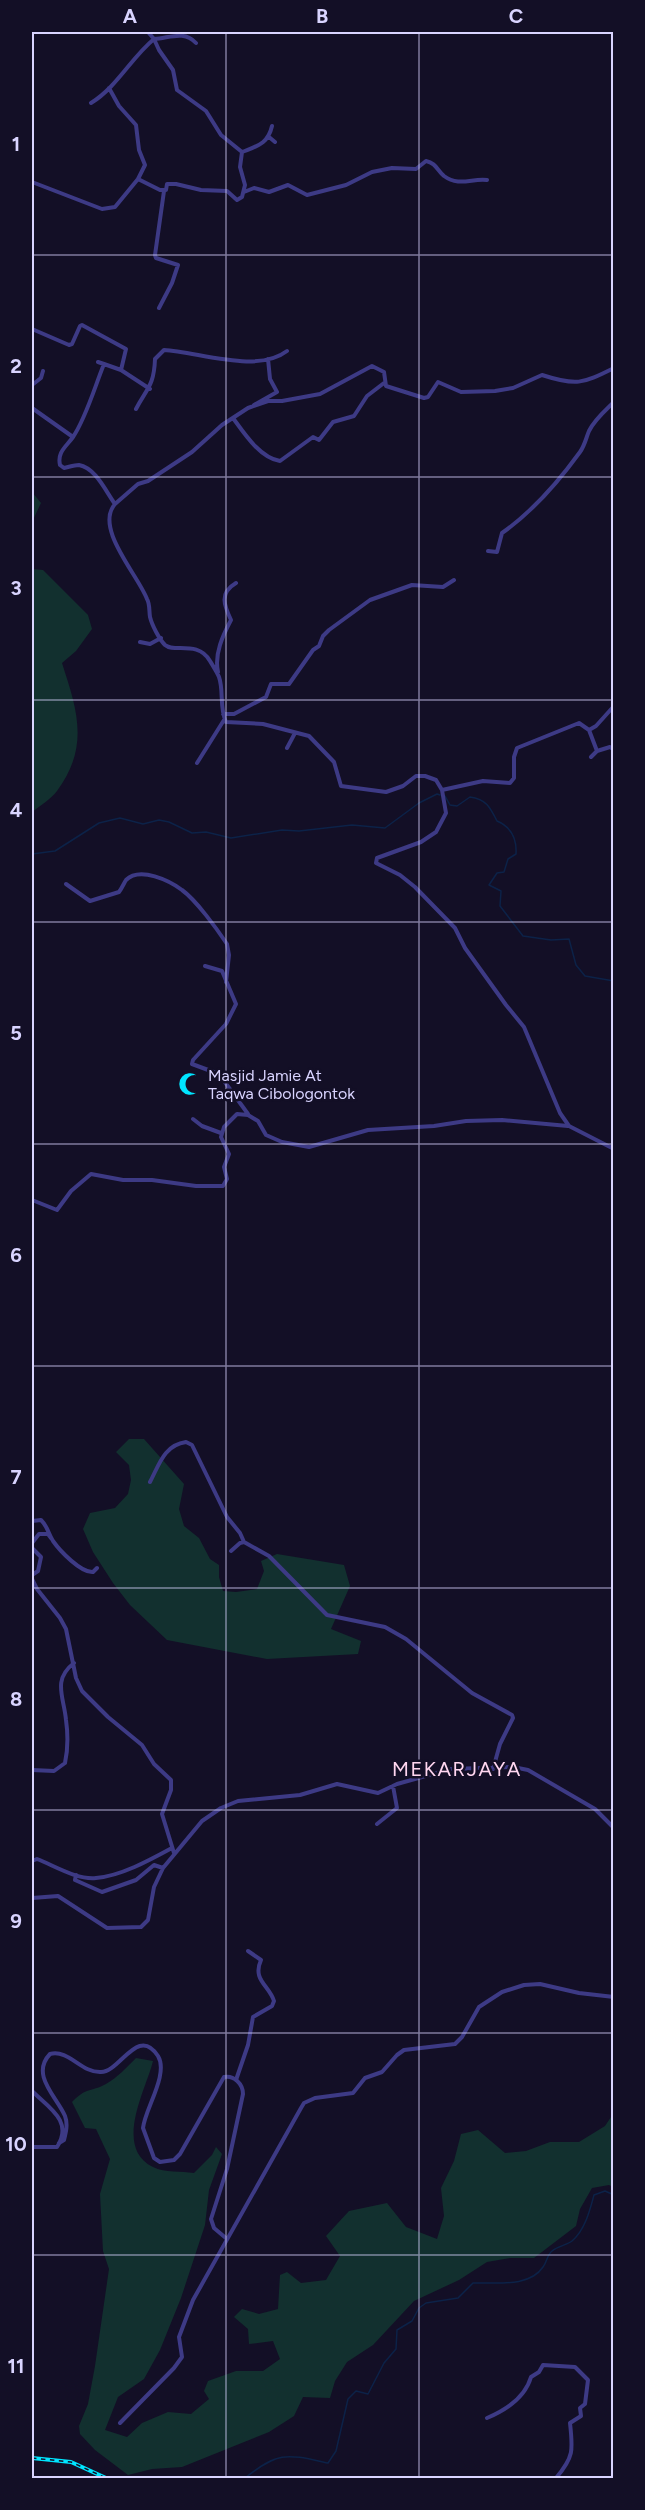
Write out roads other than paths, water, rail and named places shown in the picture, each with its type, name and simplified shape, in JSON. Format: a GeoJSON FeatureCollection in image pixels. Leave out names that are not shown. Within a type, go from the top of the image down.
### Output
{"type":"FeatureCollection","features":[{"type":"Feature","properties":{"kind":"street"},"geometry":{"type":"LineString","coordinates":[[148,32],[173,70],[177,90],[206,111],[219,132],[244,151]]}},
{"type":"Feature","properties":{"kind":"street"},"geometry":{"type":"LineString","coordinates":[[92,104],[124,74],[135,58],[154,39],[183,33],[196,43]]}},
{"type":"Feature","properties":{"kind":"street"},"geometry":{"type":"LineString","coordinates":[[32,182],[100,208],[111,208],[129,192],[145,165],[139,150],[138,129],[119,106],[109,87]]}},
{"type":"Feature","properties":{"kind":"street"},"geometry":{"type":"LineString","coordinates":[[272,126],[270,135],[274,142]]}},
{"type":"Feature","properties":{"kind":"street"},"geometry":{"type":"LineString","coordinates":[[244,151],[259,146],[277,129]]}},
{"type":"Feature","properties":{"kind":"street"},"geometry":{"type":"LineString","coordinates":[[159,308],[178,266],[156,258],[155,255],[167,184],[201,190],[227,191],[240,200],[245,185],[240,167],[244,151]]}},
{"type":"Feature","properties":{"kind":"street"},"geometry":{"type":"LineString","coordinates":[[244,192],[254,188],[269,192],[288,185],[307,195],[346,185],[372,172],[392,168],[411,170],[426,161],[436,166],[445,176],[459,181],[469,183],[487,180]]}},
{"type":"Feature","properties":{"kind":"street"},"geometry":{"type":"LineString","coordinates":[[138,179],[164,191]]}},
{"type":"Feature","properties":{"kind":"street"},"geometry":{"type":"LineString","coordinates":[[32,329],[69,345],[72,344],[80,326],[100,333],[126,349],[120,370]]}},
{"type":"Feature","properties":{"kind":"street"},"geometry":{"type":"LineString","coordinates":[[136,409],[150,389],[155,359],[165,350],[230,360],[268,359],[287,351]]}},
{"type":"Feature","properties":{"kind":"street"},"geometry":{"type":"LineString","coordinates":[[218,676],[210,660],[200,653],[187,647],[171,648],[161,638],[150,619],[148,600],[120,553],[110,526],[109,515],[115,504],[138,484],[148,481],[192,452],[233,418],[277,392],[270,379],[268,359]]}},
{"type":"Feature","properties":{"kind":"street"},"geometry":{"type":"LineString","coordinates":[[98,362],[120,370],[150,389]]}},
{"type":"Feature","properties":{"kind":"street"},"geometry":{"type":"LineString","coordinates":[[104,364],[73,437],[61,451],[59,464],[66,468],[77,465],[83,467],[99,478],[115,504]]}},
{"type":"Feature","properties":{"kind":"street"},"geometry":{"type":"LineString","coordinates":[[253,406],[268,401],[282,401],[320,394],[351,375],[372,366],[382,370],[386,386],[427,398],[438,382],[462,392],[495,391],[513,388],[542,375],[557,382],[586,382],[614,368]]}},
{"type":"Feature","properties":{"kind":"street"},"geometry":{"type":"LineString","coordinates":[[32,385],[41,378],[43,372]]}},
{"type":"Feature","properties":{"kind":"street"},"geometry":{"type":"LineString","coordinates":[[233,418],[246,437],[270,459],[280,461],[313,437],[319,440],[333,422],[354,416],[368,396],[385,383]]}},
{"type":"Feature","properties":{"kind":"street"},"geometry":{"type":"LineString","coordinates":[[488,551],[497,552],[502,533],[518,522],[564,473],[581,451],[590,430],[605,409],[614,402]]}},
{"type":"Feature","properties":{"kind":"street"},"geometry":{"type":"LineString","coordinates":[[32,408],[73,437]]}},
{"type":"Feature","properties":{"kind":"street"},"geometry":{"type":"LineString","coordinates":[[223,717],[234,714],[266,697],[273,684],[289,684],[313,650],[319,646],[323,636],[369,601],[412,585],[443,587],[454,580]]}},
{"type":"Feature","properties":{"kind":"street"},"geometry":{"type":"LineString","coordinates":[[197,763],[223,717],[217,656],[224,629],[231,620],[225,608],[224,594],[236,583]]}},
{"type":"Feature","properties":{"kind":"street"},"geometry":{"type":"LineString","coordinates":[[140,642],[150,644],[161,638]]}},
{"type":"Feature","properties":{"kind":"street"},"geometry":{"type":"LineString","coordinates":[[589,730],[596,726],[614,706]]}},
{"type":"Feature","properties":{"kind":"street"},"geometry":{"type":"LineString","coordinates":[[223,717],[230,723],[263,724],[309,736],[334,762],[341,786],[386,792],[403,786],[416,776],[436,780],[445,802],[445,817],[432,835],[421,842],[378,858],[375,862],[400,875],[415,887],[457,931],[465,948],[506,1005],[525,1026],[560,1113],[569,1126]]}},
{"type":"Feature","properties":{"kind":"street"},"geometry":{"type":"LineString","coordinates":[[442,790],[479,781],[510,783],[514,778],[514,757],[517,748],[579,723],[589,730],[597,750]]}},
{"type":"Feature","properties":{"kind":"street"},"geometry":{"type":"LineString","coordinates":[[287,748],[295,733]]}},
{"type":"Feature","properties":{"kind":"street"},"geometry":{"type":"LineString","coordinates":[[591,757],[597,750],[610,747],[614,750]]}},
{"type":"Feature","properties":{"kind":"street"},"geometry":{"type":"LineString","coordinates":[[66,884],[90,901],[119,892],[126,880],[135,875],[146,874],[158,877],[183,890],[227,944],[229,955],[226,982]]}},
{"type":"Feature","properties":{"kind":"street"},"geometry":{"type":"LineString","coordinates":[[205,966],[222,971],[236,1004],[227,1021],[192,1064],[219,1074],[248,1115],[259,1122],[266,1135],[282,1142],[309,1147],[368,1130],[502,1120],[569,1126],[614,1149]]}},
{"type":"Feature","properties":{"kind":"street"},"geometry":{"type":"LineString","coordinates":[[32,1200],[57,1210],[71,1191],[92,1174],[123,1180],[223,1186],[227,1179],[224,1167],[229,1154],[221,1141],[221,1133],[235,1115],[248,1115]]}},
{"type":"Feature","properties":{"kind":"street"},"geometry":{"type":"LineString","coordinates":[[193,1119],[202,1126],[221,1133]]}},
{"type":"Feature","properties":{"kind":"street"},"geometry":{"type":"LineString","coordinates":[[150,1482],[170,1447],[177,1443],[192,1445],[227,1517],[244,1542],[269,1556],[327,1615],[386,1627],[406,1639],[472,1693],[513,1715],[493,1769]]}},
{"type":"Feature","properties":{"kind":"street"},"geometry":{"type":"LineString","coordinates":[[32,1521],[41,1520],[48,1527],[51,1538]]}},
{"type":"Feature","properties":{"kind":"street"},"geometry":{"type":"LineString","coordinates":[[32,1543],[39,1534],[48,1534],[79,1568],[87,1572],[93,1572],[97,1568]]}},
{"type":"Feature","properties":{"kind":"street"},"geometry":{"type":"LineString","coordinates":[[231,1551],[244,1542]]}},
{"type":"Feature","properties":{"kind":"street"},"geometry":{"type":"LineString","coordinates":[[32,1548],[41,1557],[38,1571],[32,1577],[63,1623],[76,1678],[82,1691],[108,1717],[142,1744],[152,1761],[171,1780],[171,1792],[163,1805],[162,1814],[174,1853]]}},
{"type":"Feature","properties":{"kind":"street"},"geometry":{"type":"LineString","coordinates":[[32,1770],[54,1771],[65,1763],[68,1739],[59,1684],[65,1672],[74,1663]]}},
{"type":"Feature","properties":{"kind":"street"},"geometry":{"type":"LineString","coordinates":[[32,1898],[58,1896],[102,1926],[110,1929],[137,1928],[147,1923],[154,1887],[163,1868],[205,1818],[221,1808],[238,1801],[291,1796],[337,1784],[381,1792],[393,1786],[451,1769],[513,1767],[528,1770],[595,1809],[614,1828]]}},
{"type":"Feature","properties":{"kind":"street"},"geometry":{"type":"LineString","coordinates":[[377,1824],[397,1808],[393,1786]]}},
{"type":"Feature","properties":{"kind":"street"},"geometry":{"type":"LineString","coordinates":[[32,1861],[37,1859],[76,1875],[95,1878],[142,1864],[172,1848]]}},
{"type":"Feature","properties":{"kind":"street"},"geometry":{"type":"LineString","coordinates":[[76,1875],[75,1880],[102,1893],[136,1880],[154,1865],[163,1868]]}},
{"type":"Feature","properties":{"kind":"street"},"geometry":{"type":"LineString","coordinates":[[236,2080],[248,2045],[253,2017],[272,2006],[274,2001],[259,1975],[258,1966],[261,1960],[248,1951]]}},
{"type":"Feature","properties":{"kind":"street"},"geometry":{"type":"LineString","coordinates":[[120,2423],[182,2357],[178,2339],[189,2310],[213,2262],[245,2210],[278,2146],[304,2103],[315,2098],[353,2093],[365,2078],[382,2072],[404,2050],[445,2047],[455,2044],[462,2037],[479,2007],[502,1992],[524,1985],[540,1984],[579,1993],[614,1997]]}},
{"type":"Feature","properties":{"kind":"street"},"geometry":{"type":"LineString","coordinates":[[32,2147],[56,2147],[64,2140],[65,2116],[43,2078],[45,2060],[50,2054],[61,2054],[86,2069],[100,2072],[112,2068],[133,2048],[144,2047],[153,2050],[160,2059],[160,2071],[143,2128],[154,2158],[160,2162],[174,2160],[180,2154],[224,2077],[229,2076],[242,2086],[243,2094],[228,2169],[211,2222],[227,2240]]}},
{"type":"Feature","properties":{"kind":"street"},"geometry":{"type":"LineString","coordinates":[[32,2091],[58,2114],[62,2131],[59,2143]]}},
{"type":"Feature","properties":{"kind":"street"},"geometry":{"type":"LineString","coordinates":[[487,2418],[511,2407],[529,2385],[531,2377],[539,2372],[543,2365],[575,2367],[588,2380],[585,2404],[580,2408],[581,2416],[570,2423],[573,2452],[567,2465],[556,2478]]}},
{"type":"Feature","properties":{"kind":"waterway"},"geometry":{"type":"LineString","coordinates":[[32,854],[55,851],[99,823],[120,818],[143,824],[159,820],[169,822],[192,833],[206,832],[231,838],[282,830],[299,831],[352,825],[385,828],[419,803],[437,794],[440,795]]}},
{"type":"Feature","properties":{"kind":"waterway"},"geometry":{"type":"LineString","coordinates":[[445,796],[450,805],[457,806],[470,797],[484,802],[497,821],[506,826],[512,834],[516,854],[508,859],[504,872],[497,873],[489,885],[501,891],[500,906],[523,936],[551,940],[569,939],[576,965],[585,976],[614,981]]}},
{"type":"Feature","properties":{"kind":"waterway"},"geometry":{"type":"LineString","coordinates":[[245,2478],[266,2463],[284,2457],[328,2463],[336,2451],[348,2399],[356,2391],[368,2394],[384,2363],[396,2349],[397,2330],[412,2321],[419,2308],[426,2303],[458,2298],[473,2283],[520,2281],[537,2274],[552,2251],[577,2236],[586,2220],[594,2195],[605,2191],[614,2195]]}},
{"type":"Feature","properties":{"kind":"railway"},"geometry":{"type":"LineString","coordinates":[[32,2458],[71,2462],[106,2478]]}},
{"type":"Feature","properties":{"kind":"place","name":"Masjid Jamie At Taqwa Cibologontok"},"geometry":{"type":"Point","coordinates":[190,1084]}},
{"type":"Feature","properties":{"kind":"district","name":"MEKARJAYA"},"geometry":{"type":"Point","coordinates":[457,1769]}}]}
